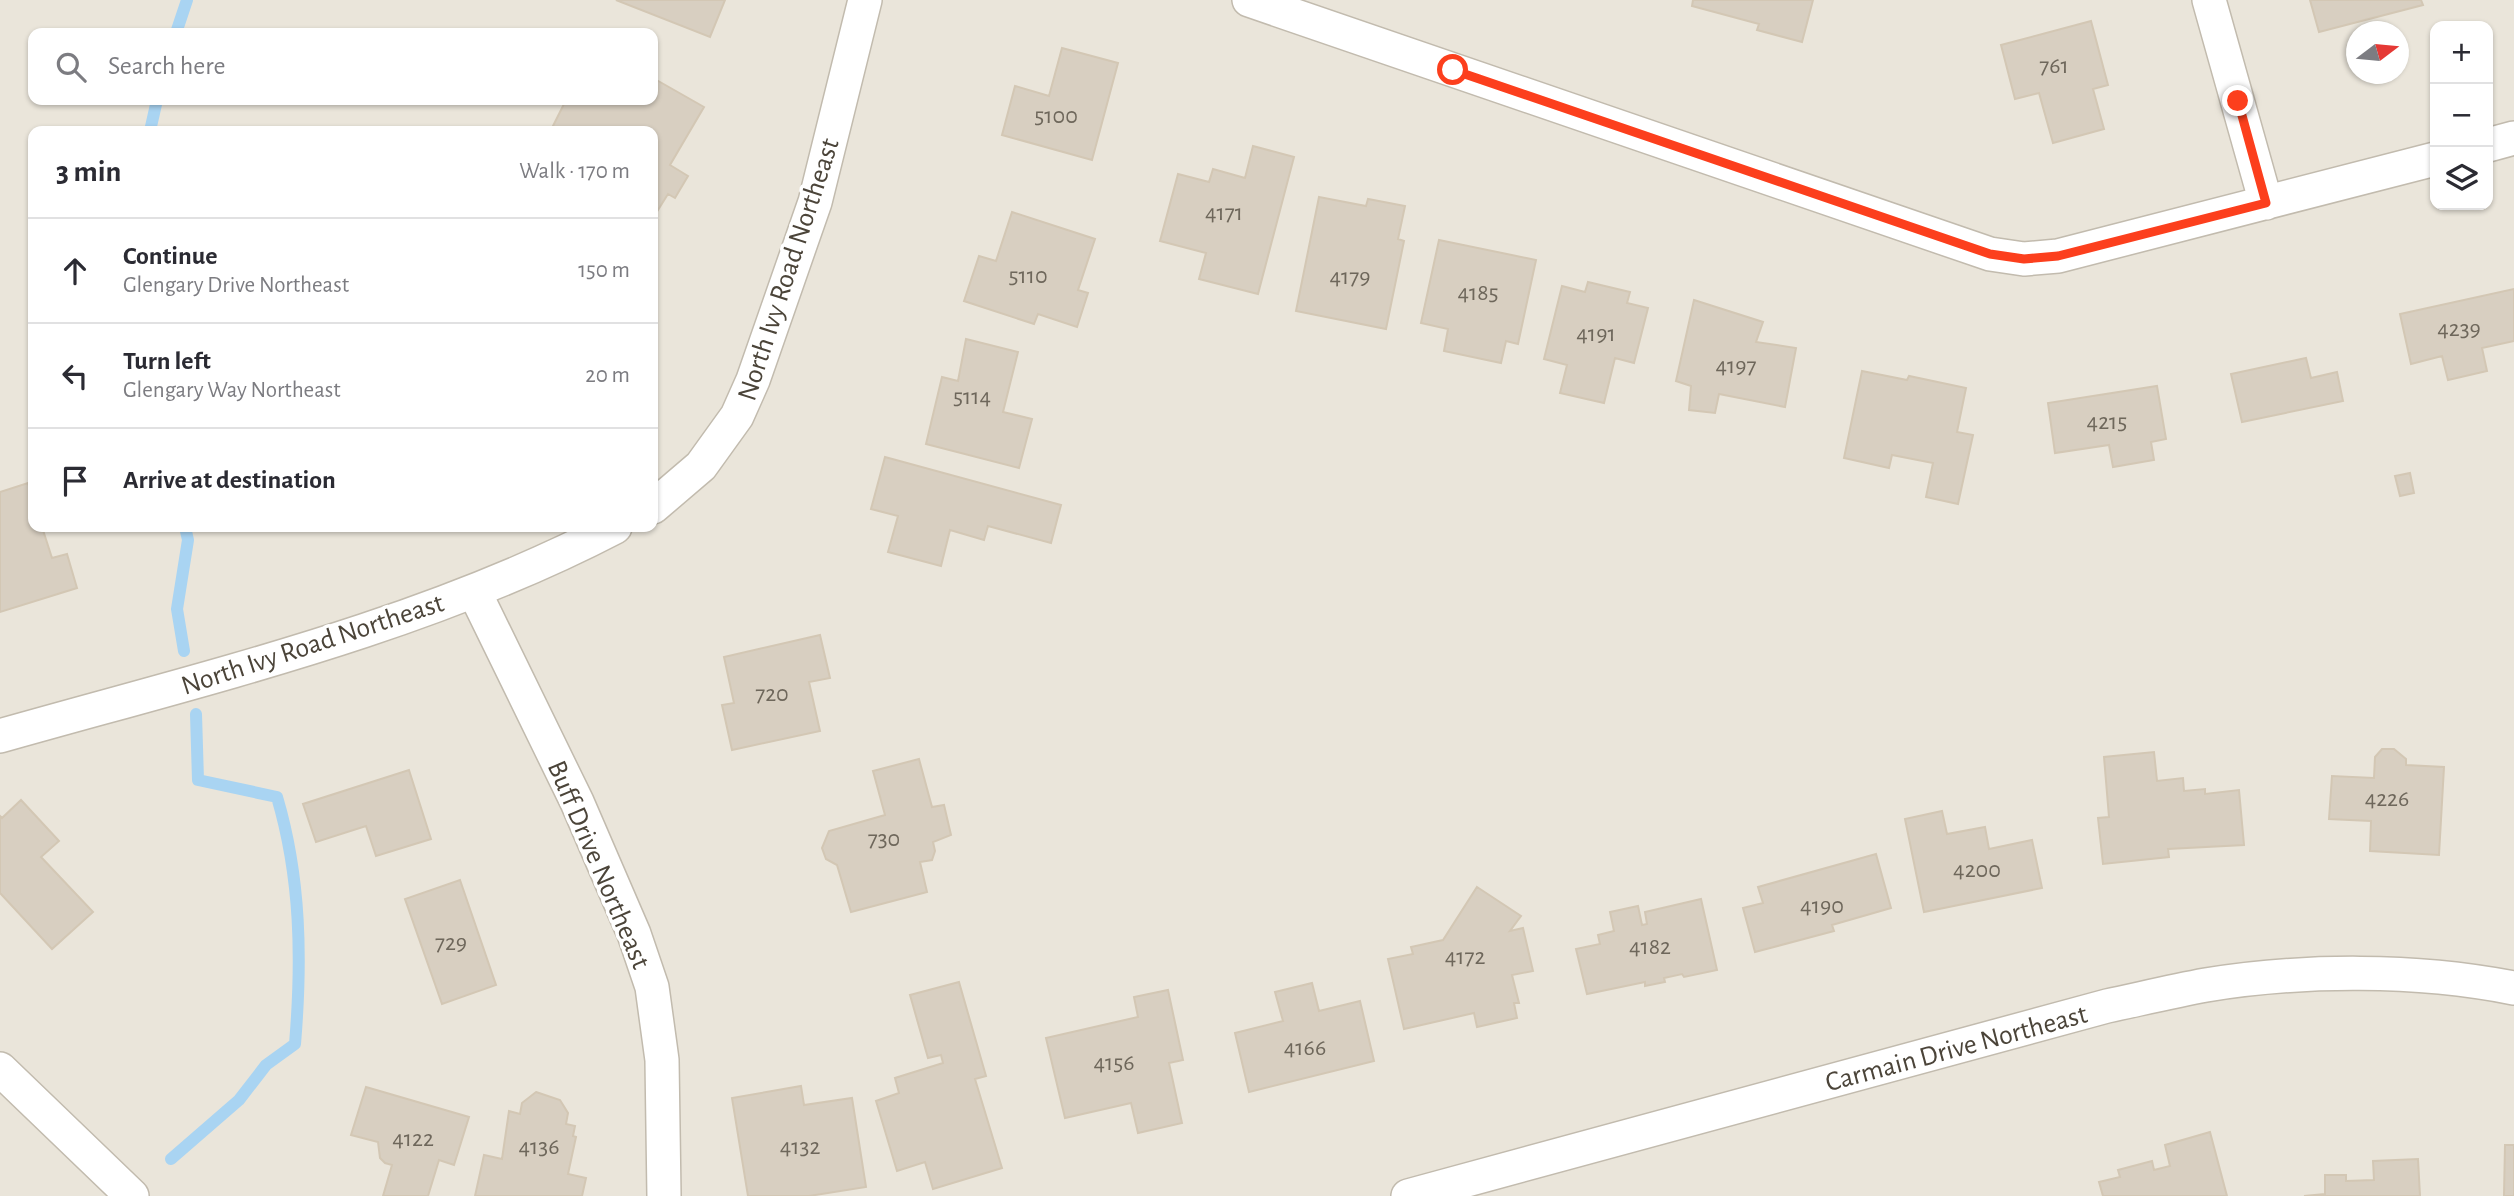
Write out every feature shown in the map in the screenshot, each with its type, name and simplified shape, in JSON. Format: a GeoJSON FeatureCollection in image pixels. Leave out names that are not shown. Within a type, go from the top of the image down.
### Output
{"type":"FeatureCollection","features":[{"type":"Feature","properties":{"kind":"street","name":"North Ivy Road Northeast"},"geometry":{"type":"LineString","coordinates":[[658,503],[701,466],[737,416],[753,380],[815,202],[865,0]]}},
{"type":"Feature","properties":{"kind":"street"},"geometry":{"type":"LineString","coordinates":[[1249,0],[1990,254],[2024,259],[2058,256],[2430,160]]}},
{"type":"Feature","properties":{"kind":"street"},"geometry":{"type":"LineString","coordinates":[[2209,0],[2266,203]]}},
{"type":"Feature","properties":{"kind":"street"},"geometry":{"type":"LineString","coordinates":[[2493,144],[2514,138]]}},
{"type":"Feature","properties":{"kind":"street","name":"North Ivy Road Northeast"},"geometry":{"type":"LineString","coordinates":[[0,736],[300,652],[474,591],[606,532]]}},
{"type":"Feature","properties":{"kind":"street","name":"Buff Drive Northeast"},"geometry":{"type":"LineString","coordinates":[[474,591],[577,802],[634,934],[652,987],[662,1060],[664,1196]]}},
{"type":"Feature","properties":{"kind":"street","name":"Carmain Drive Northeast"},"geometry":{"type":"LineString","coordinates":[[1408,1196],[2094,1009],[2208,985],[2305,975],[2402,975],[2514,988]]}},
{"type":"Feature","properties":{"kind":"street"},"geometry":{"type":"LineString","coordinates":[[0,1069],[132,1196]]}},
{"type":"Feature","properties":{"kind":"shaded area"},"geometry":{"type":"Polygon","coordinates":[[[0,0],[2514,0],[2514,1196],[0,1196],[0,0]]]}},
{"type":"Feature","properties":{"kind":"building"},"geometry":{"type":"Polygon","coordinates":[[[616,0],[725,0],[710,37],[616,0]]]}},
{"type":"Feature","properties":{"kind":"building"},"geometry":{"type":"Polygon","coordinates":[[[1693,0],[1813,0],[1802,42],[1757,30],[1759,24],[1692,6],[1693,0]]]}},
{"type":"Feature","properties":{"kind":"building"},"geometry":{"type":"Polygon","coordinates":[[[2310,0],[2421,0],[2423,5],[2361,21],[2346,21],[2346,25],[2319,32],[2310,0]]]}},
{"type":"Feature","properties":{"kind":"building"},"geometry":{"type":"Polygon","coordinates":[[[2091,21],[2108,85],[2093,89],[2104,129],[2053,143],[2039,93],[2015,99],[2001,45],[2091,21]]]}},
{"type":"Feature","properties":{"kind":"building"},"geometry":{"type":"Polygon","coordinates":[[[1062,48],[1118,63],[1092,160],[1002,135],[1015,86],[1049,96],[1062,48]]]}},
{"type":"Feature","properties":{"kind":"building"},"geometry":{"type":"Polygon","coordinates":[[[658,81],[704,107],[670,165],[688,176],[675,198],[668,194],[658,210],[658,126],[553,126],[564,105],[658,105],[658,81]]]}},
{"type":"Feature","properties":{"kind":"building"},"geometry":{"type":"Polygon","coordinates":[[[1253,146],[1294,157],[1258,294],[1199,279],[1206,253],[1160,241],[1178,174],[1209,182],[1213,169],[1245,178],[1253,146]]]}},
{"type":"Feature","properties":{"kind":"building"},"geometry":{"type":"Polygon","coordinates":[[[1319,197],[1366,206],[1368,199],[1405,206],[1398,239],[1404,241],[1386,329],[1296,311],[1319,197]]]}},
{"type":"Feature","properties":{"kind":"building"},"geometry":{"type":"Polygon","coordinates":[[[1012,212],[1095,239],[1078,290],[1088,293],[1077,327],[1038,314],[1034,324],[964,301],[979,256],[996,261],[1012,212]]]}},
{"type":"Feature","properties":{"kind":"building"},"geometry":{"type":"Polygon","coordinates":[[[1439,240],[1536,260],[1518,344],[1506,341],[1501,363],[1444,351],[1448,329],[1421,323],[1439,240]]]}},
{"type":"Feature","properties":{"kind":"building"},"geometry":{"type":"Polygon","coordinates":[[[1588,282],[1630,292],[1627,303],[1648,308],[1634,363],[1615,358],[1604,403],[1560,393],[1567,365],[1544,359],[1562,286],[1585,292],[1588,282]]]}},
{"type":"Feature","properties":{"kind":"building"},"geometry":{"type":"Polygon","coordinates":[[[2514,289],[2514,341],[2482,348],[2487,371],[2448,380],[2442,356],[2411,364],[2400,314],[2514,289]]]}},
{"type":"Feature","properties":{"kind":"building"},"geometry":{"type":"Polygon","coordinates":[[[1694,300],[1763,322],[1756,342],[1796,348],[1785,407],[1719,394],[1715,413],[1689,410],[1691,386],[1676,381],[1694,300]]]}},
{"type":"Feature","properties":{"kind":"building"},"geometry":{"type":"Polygon","coordinates":[[[966,339],[1018,352],[1003,412],[1032,419],[1019,468],[926,444],[942,377],[958,381],[966,339]]]}},
{"type":"Feature","properties":{"kind":"building"},"geometry":{"type":"Polygon","coordinates":[[[2306,358],[2311,378],[2337,372],[2343,401],[2242,422],[2231,374],[2306,358]]]}},
{"type":"Feature","properties":{"kind":"building"},"geometry":{"type":"Polygon","coordinates":[[[1862,371],[1907,380],[1909,376],[1966,388],[1957,432],[1973,435],[1958,504],[1926,497],[1933,463],[1892,455],[1889,468],[1844,458],[1862,371]]]}},
{"type":"Feature","properties":{"kind":"building"},"geometry":{"type":"Polygon","coordinates":[[[2157,386],[2166,439],[2151,442],[2154,460],[2113,467],[2109,445],[2055,453],[2048,403],[2157,386]]]}},
{"type":"Feature","properties":{"kind":"building"},"geometry":{"type":"Polygon","coordinates":[[[885,457],[1061,505],[1051,543],[988,526],[984,540],[950,530],[941,566],[888,552],[898,516],[871,509],[885,457]]]}},
{"type":"Feature","properties":{"kind":"building"},"geometry":{"type":"Polygon","coordinates":[[[2410,473],[2414,493],[2400,496],[2395,476],[2410,473]]]}},
{"type":"Feature","properties":{"kind":"building"},"geometry":{"type":"Polygon","coordinates":[[[28,483],[28,532],[44,532],[52,558],[67,554],[77,588],[0,612],[0,492],[28,483]]]}},
{"type":"Feature","properties":{"kind":"building"},"geometry":{"type":"Polygon","coordinates":[[[820,635],[830,678],[809,682],[820,731],[732,750],[722,705],[734,703],[724,657],[820,635]]]}},
{"type":"Feature","properties":{"kind":"building"},"geometry":{"type":"Polygon","coordinates":[[[2382,749],[2394,749],[2406,759],[2406,765],[2444,767],[2439,855],[2370,851],[2371,821],[2329,819],[2332,776],[2374,778],[2375,757],[2382,749]]]}},
{"type":"Feature","properties":{"kind":"building"},"geometry":{"type":"Polygon","coordinates":[[[2154,752],[2157,781],[2183,778],[2184,791],[2205,789],[2205,794],[2239,790],[2244,845],[2168,849],[2169,857],[2103,864],[2098,818],[2109,817],[2104,757],[2154,752]]]}},
{"type":"Feature","properties":{"kind":"building"},"geometry":{"type":"Polygon","coordinates":[[[919,759],[932,807],[944,805],[951,835],[933,842],[935,851],[932,860],[920,862],[927,892],[851,912],[837,865],[826,859],[822,848],[829,831],[885,815],[873,771],[919,759]]]}},
{"type":"Feature","properties":{"kind":"building"},"geometry":{"type":"Polygon","coordinates":[[[409,770],[431,839],[376,856],[366,826],[316,842],[303,804],[409,770]]]}},
{"type":"Feature","properties":{"kind":"building"},"geometry":{"type":"Polygon","coordinates":[[[21,800],[59,841],[41,857],[93,912],[52,949],[0,893],[0,816],[2,818],[21,800]]]}},
{"type":"Feature","properties":{"kind":"building"},"geometry":{"type":"Polygon","coordinates":[[[1942,811],[1947,834],[1985,827],[1989,849],[2032,840],[2042,888],[1924,912],[1905,819],[1942,811]]]}},
{"type":"Feature","properties":{"kind":"building"},"geometry":{"type":"Polygon","coordinates":[[[1876,854],[1891,908],[1832,925],[1834,931],[1755,952],[1743,908],[1763,903],[1758,887],[1876,854]]]}},
{"type":"Feature","properties":{"kind":"building"},"geometry":{"type":"Polygon","coordinates":[[[460,880],[496,985],[442,1004],[405,899],[460,880]]]}},
{"type":"Feature","properties":{"kind":"building"},"geometry":{"type":"Polygon","coordinates":[[[1477,887],[1521,916],[1510,931],[1523,928],[1533,971],[1512,975],[1519,1003],[1514,1003],[1517,1018],[1477,1027],[1474,1013],[1404,1029],[1388,959],[1413,954],[1411,947],[1443,940],[1477,887]]]}},
{"type":"Feature","properties":{"kind":"building"},"geometry":{"type":"Polygon","coordinates":[[[1701,899],[1717,970],[1664,978],[1665,982],[1645,986],[1645,982],[1587,994],[1576,949],[1600,944],[1598,935],[1614,931],[1610,912],[1638,906],[1642,925],[1647,924],[1645,912],[1701,899]]]}},
{"type":"Feature","properties":{"kind":"building"},"geometry":{"type":"Polygon","coordinates":[[[959,982],[986,1076],[975,1079],[1002,1168],[933,1189],[925,1162],[897,1171],[876,1101],[899,1093],[895,1078],[943,1063],[941,1055],[928,1058],[910,995],[959,982]]]}},
{"type":"Feature","properties":{"kind":"building"},"geometry":{"type":"Polygon","coordinates":[[[1312,983],[1319,1011],[1360,1001],[1374,1061],[1249,1092],[1235,1033],[1283,1021],[1275,992],[1312,983]]]}},
{"type":"Feature","properties":{"kind":"building"},"geometry":{"type":"Polygon","coordinates":[[[1168,990],[1183,1060],[1169,1063],[1182,1123],[1138,1133],[1131,1103],[1065,1118],[1046,1038],[1138,1017],[1134,997],[1168,990]]]}},
{"type":"Feature","properties":{"kind":"building"},"geometry":{"type":"Polygon","coordinates":[[[801,1086],[804,1105],[852,1098],[866,1187],[809,1196],[748,1196],[732,1098],[801,1086]]]}},
{"type":"Feature","properties":{"kind":"building"},"geometry":{"type":"Polygon","coordinates":[[[366,1087],[469,1117],[454,1165],[439,1160],[428,1196],[383,1196],[392,1165],[380,1158],[378,1142],[351,1135],[366,1087]]]}},
{"type":"Feature","properties":{"kind":"building"},"geometry":{"type":"Polygon","coordinates":[[[536,1092],[560,1100],[568,1113],[566,1124],[575,1126],[573,1136],[576,1137],[568,1174],[586,1178],[582,1196],[475,1196],[484,1155],[502,1159],[509,1111],[520,1114],[522,1103],[536,1092]]]}},
{"type":"Feature","properties":{"kind":"building"},"geometry":{"type":"Polygon","coordinates":[[[2210,1132],[2227,1196],[2103,1196],[2099,1182],[2120,1177],[2118,1170],[2152,1161],[2154,1170],[2170,1166],[2165,1145],[2210,1132]]]}},
{"type":"Feature","properties":{"kind":"building"},"geometry":{"type":"Polygon","coordinates":[[[2505,1145],[2514,1145],[2514,1196],[2504,1196],[2505,1145]]]}},
{"type":"Feature","properties":{"kind":"building"},"geometry":{"type":"Polygon","coordinates":[[[2418,1159],[2420,1196],[2304,1196],[2325,1194],[2325,1175],[2346,1175],[2346,1181],[2374,1180],[2373,1161],[2418,1159]]]}},
{"type":"Feature","properties":{"kind":"waterway"},"geometry":{"type":"LineString","coordinates":[[178,28],[187,0]]}},
{"type":"Feature","properties":{"kind":"waterway"},"geometry":{"type":"LineString","coordinates":[[151,126],[156,105]]}},
{"type":"Feature","properties":{"kind":"waterway"},"geometry":{"type":"LineString","coordinates":[[184,651],[177,609],[188,540],[186,532]]}},
{"type":"Feature","properties":{"kind":"waterway"},"geometry":{"type":"LineString","coordinates":[[171,1159],[239,1100],[266,1065],[295,1044],[299,981],[295,889],[277,797],[198,780],[196,714]]}},
{"type":"Feature","properties":{"kind":"route"},"geometry":{"type":"LineString","coordinates":[[1453,70],[1990,254],[2024,259],[2058,256],[2266,203],[2238,101]]}}]}
